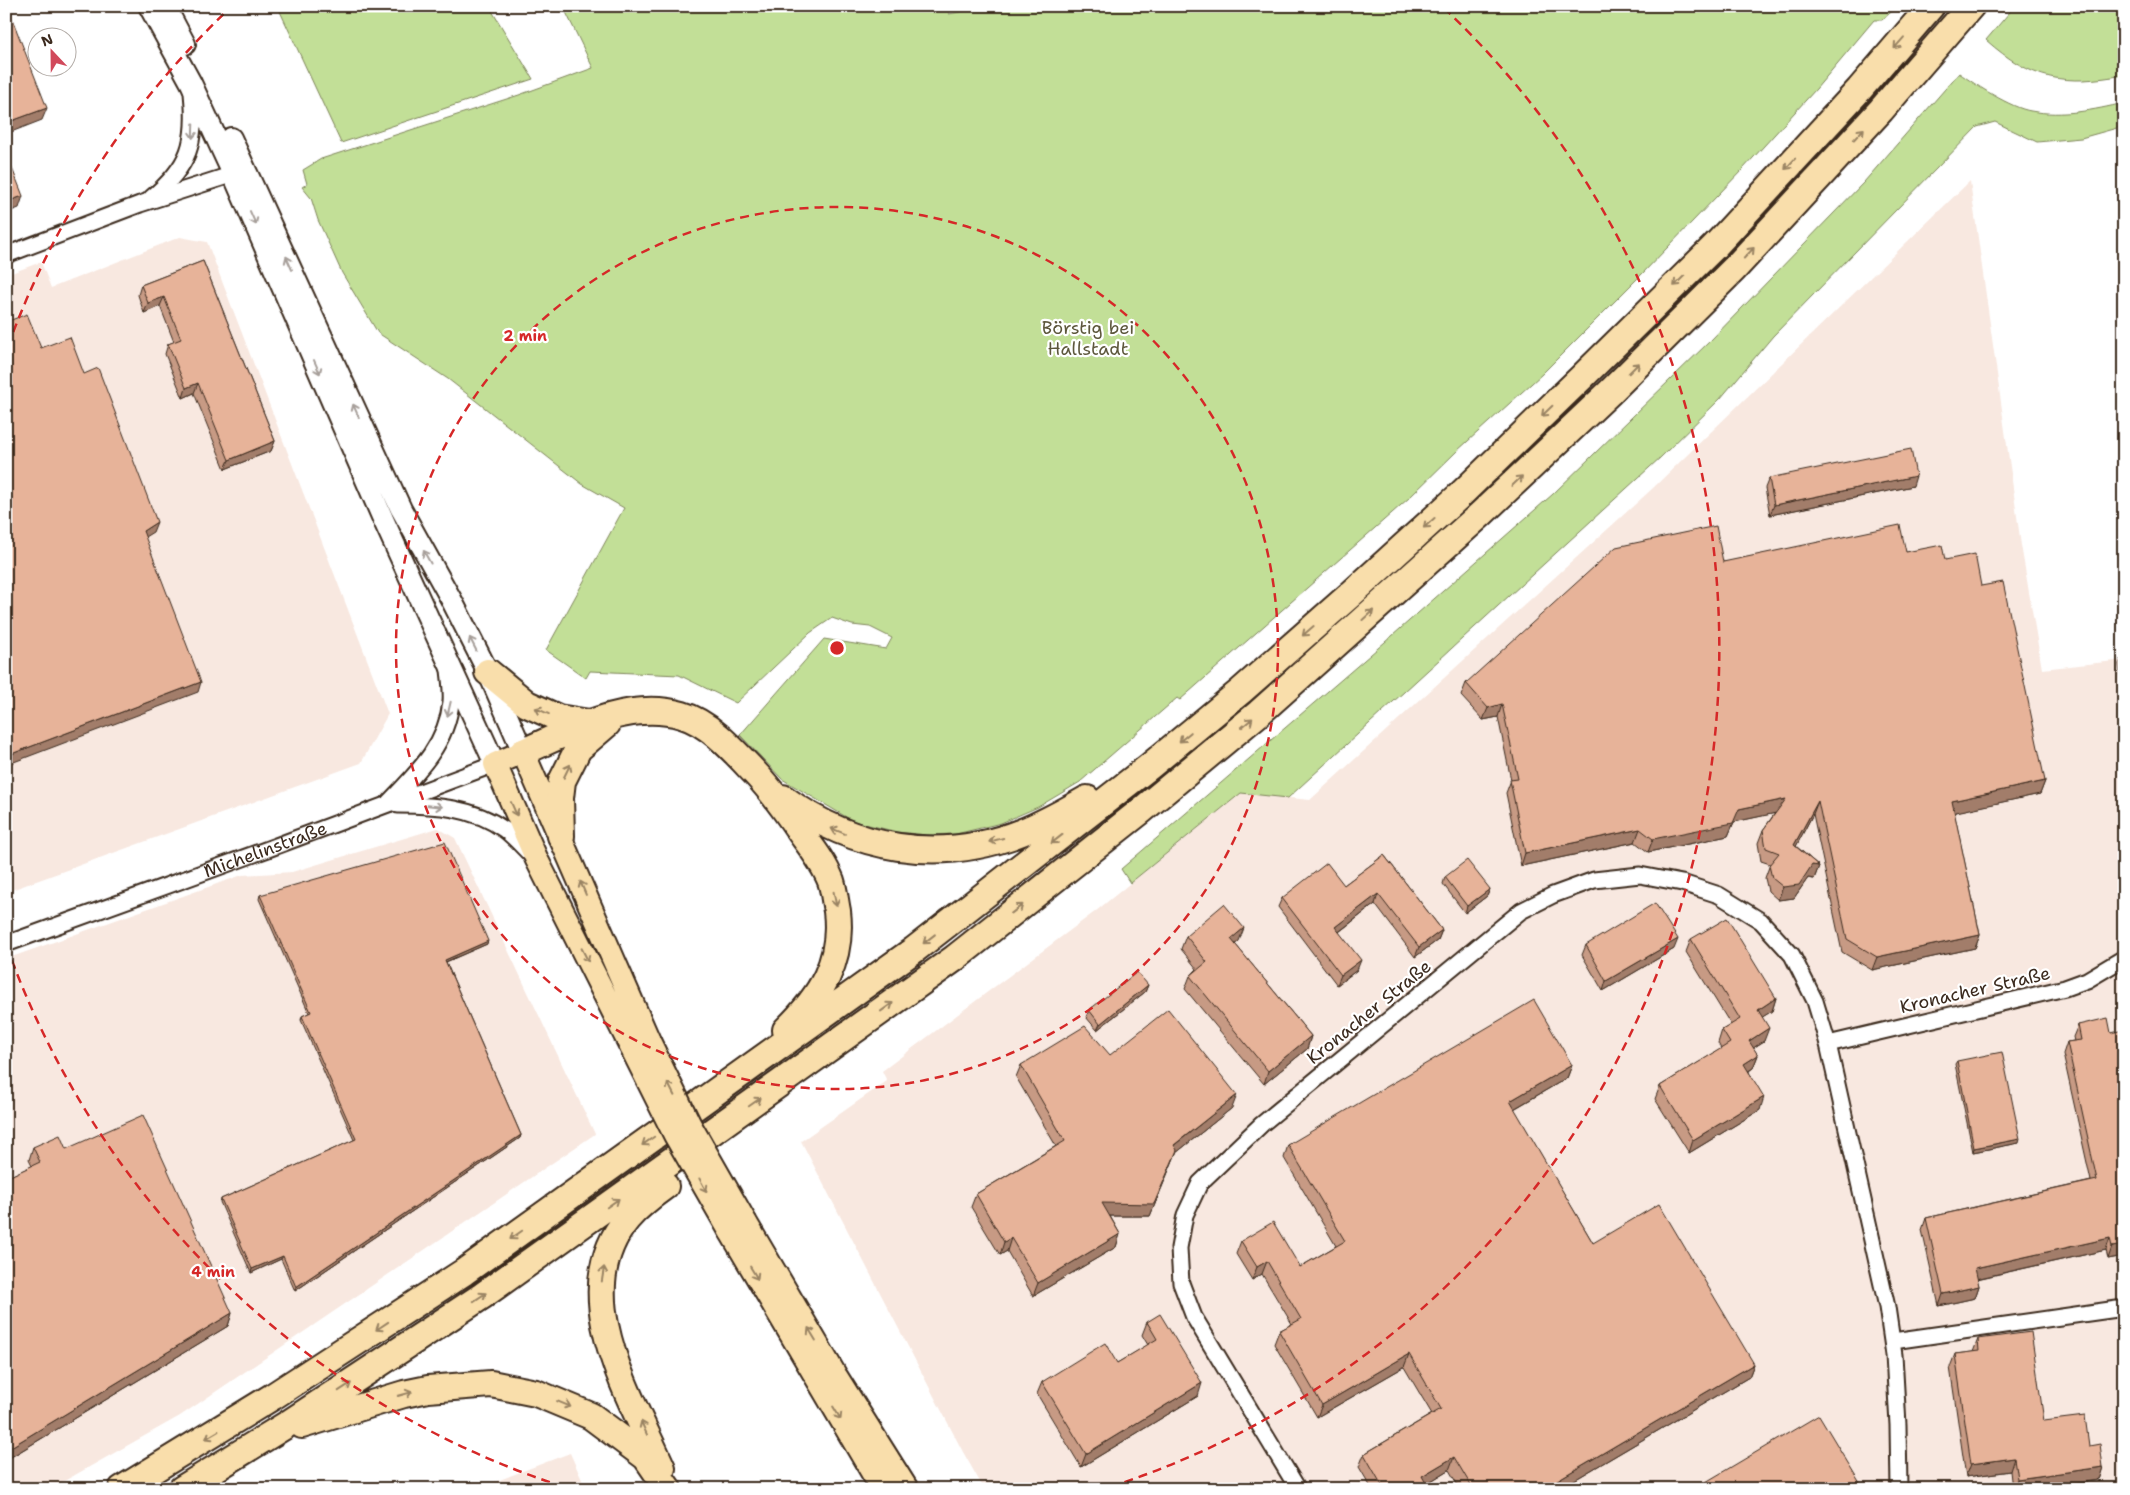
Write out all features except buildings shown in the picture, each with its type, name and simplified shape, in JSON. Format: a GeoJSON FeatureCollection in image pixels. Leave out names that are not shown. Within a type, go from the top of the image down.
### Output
{"type":"FeatureCollection","features":[{"type":"Feature","properties":{"kind":"highway"},"geometry":{"type":"LineString","coordinates":[[122,1489],[272,1398],[447,1283],[731,1083],[914,950],[1150,766],[1357,589],[1458,497],[1575,384],[1714,247],[1859,90],[1931,6]]}},
{"type":"Feature","properties":{"kind":"highway"},"geometry":{"type":"LineString","coordinates":[[182,1489],[275,1432],[482,1296],[955,958],[1142,810],[1259,713],[1467,527],[1609,393],[1734,269],[1881,110],[1971,6]]}},
{"type":"Feature","properties":{"kind":"highway"},"geometry":{"type":"LineString","coordinates":[[488,672],[527,704],[558,718],[589,723]]}},
{"type":"Feature","properties":{"kind":"highway"},"geometry":{"type":"LineString","coordinates":[[523,752],[589,723],[640,711],[660,711],[682,715],[699,723],[716,736],[765,784],[798,809],[836,830],[875,843],[904,849],[929,850],[974,846],[1022,832],[1150,766]]}},
{"type":"Feature","properties":{"kind":"highway"},"geometry":{"type":"LineString","coordinates":[[561,836],[560,798],[562,781],[578,749],[616,717]]}},
{"type":"Feature","properties":{"kind":"highway"},"geometry":{"type":"LineString","coordinates":[[731,1083],[788,1028],[814,999],[829,975],[838,939],[836,903],[832,883],[824,866],[765,784]]}},
{"type":"Feature","properties":{"kind":"highway"},"geometry":{"type":"LineString","coordinates":[[670,1489],[610,1345],[604,1323],[602,1272],[616,1235],[627,1220],[641,1204],[678,1176],[715,1130]]}},
{"type":"Feature","properties":{"kind":"highway"},"geometry":{"type":"LineString","coordinates":[[275,1432],[404,1394],[428,1389],[491,1384],[536,1393],[591,1416],[646,1457],[670,1489]]}},
{"type":"Feature","properties":{"kind":"main road"},"geometry":{"type":"LineString","coordinates":[[149,6],[240,172],[401,509],[451,599],[488,672],[561,836],[640,1045]]}},
{"type":"Feature","properties":{"kind":"main road"},"geometry":{"type":"LineString","coordinates":[[165,6],[203,78],[383,519],[537,860],[640,1045],[690,1125],[738,1227],[882,1489]]}},
{"type":"Feature","properties":{"kind":"main road","name":"Michelinstraße"},"geometry":{"type":"LineString","coordinates":[[495,764],[523,752]]}},
{"type":"Feature","properties":{"kind":"main road"},"geometry":{"type":"LineString","coordinates":[[738,1227],[836,1376],[907,1489]]}},
{"type":"Feature","properties":{"kind":"street"},"geometry":{"type":"LineString","coordinates":[[143,203],[180,169],[192,143],[194,107],[191,83]]}},
{"type":"Feature","properties":{"kind":"street"},"geometry":{"type":"LineString","coordinates":[[6,255],[143,203],[240,172]]}},
{"type":"Feature","properties":{"kind":"street"},"geometry":{"type":"LineString","coordinates":[[386,805],[433,752],[444,730],[451,701],[448,661]]}},
{"type":"Feature","properties":{"kind":"street","name":"Michelinstraße"},"geometry":{"type":"LineString","coordinates":[[6,944],[495,764]]}},
{"type":"Feature","properties":{"kind":"street"},"geometry":{"type":"LineString","coordinates":[[386,805],[420,805],[453,808],[475,815],[505,830],[537,860]]}},
{"type":"Feature","properties":{"kind":"street","name":"Kronacher Straße"},"geometry":{"type":"LineString","coordinates":[[1298,1489],[1194,1317],[1181,1283],[1179,1248],[1185,1215],[1200,1183],[1262,1124],[1521,911],[1553,895],[1594,880],[1640,875],[1682,883],[1719,895],[1760,920],[1792,955],[1815,1002],[1828,1044],[1893,1341],[1898,1425],[1899,1489]]}},
{"type":"Feature","properties":{"kind":"street","name":"Kronacher Straße"},"geometry":{"type":"LineString","coordinates":[[1828,1044],[2065,988],[2087,980],[2124,958]]}},
{"type":"Feature","properties":{"kind":"street"},"geometry":{"type":"LineString","coordinates":[[1893,1341],[2124,1308]]}},
{"type":"Feature","properties":{"kind":"shaded area"},"geometry":{"type":"Polygon","coordinates":[[[1970,181],[2021,545],[2042,669],[2124,660],[2124,1489],[984,1489],[801,1141],[887,1081],[882,1071],[1096,911],[1241,793],[1310,800],[1653,488],[1970,181]]]}},
{"type":"Feature","properties":{"kind":"shaded area"},"geometry":{"type":"Polygon","coordinates":[[[180,237],[207,242],[388,714],[361,763],[6,892],[6,275],[41,262],[51,288],[180,237]]]}},
{"type":"Feature","properties":{"kind":"shaded area"},"geometry":{"type":"Polygon","coordinates":[[[438,828],[455,838],[595,1134],[180,1416],[50,1489],[6,1489],[6,959],[242,875],[292,872],[438,828]]]}},
{"type":"Feature","properties":{"kind":"shaded area"},"geometry":{"type":"Polygon","coordinates":[[[570,1453],[586,1489],[476,1489],[570,1453]]]}},
{"type":"Feature","properties":{"kind":"green space"},"geometry":{"type":"Polygon","coordinates":[[[489,6],[533,79],[341,143],[278,7],[489,6]]]}},
{"type":"Feature","properties":{"kind":"green space","name":"Börstig bei Hallstadt"},"geometry":{"type":"Polygon","coordinates":[[[563,6],[947,6],[949,14],[990,6],[1898,6],[1882,20],[1874,20],[1816,89],[1743,169],[1542,374],[1457,451],[1409,498],[1180,700],[1177,698],[1080,782],[1038,807],[1001,823],[956,834],[927,835],[897,832],[853,821],[782,779],[740,735],[824,639],[886,649],[892,638],[870,627],[852,625],[832,618],[810,633],[736,703],[679,675],[590,671],[586,678],[546,650],[624,508],[582,484],[448,379],[378,333],[342,273],[318,220],[311,198],[302,187],[307,184],[303,170],[321,159],[519,95],[593,68],[563,6]]]}},
{"type":"Feature","properties":{"kind":"green space"},"geometry":{"type":"Polygon","coordinates":[[[2015,6],[2124,6],[2124,75],[2067,80],[2034,72],[2003,54],[1986,40],[2015,6]]]}},
{"type":"Feature","properties":{"kind":"green space"},"geometry":{"type":"Polygon","coordinates":[[[1959,73],[2004,101],[2031,111],[2066,113],[2124,103],[2124,126],[2081,138],[2037,142],[1995,122],[1977,127],[1773,336],[1720,399],[1661,457],[1288,798],[1241,793],[1130,883],[1121,869],[1392,636],[1553,494],[1711,340],[1864,182],[1959,73]]]}}]}
